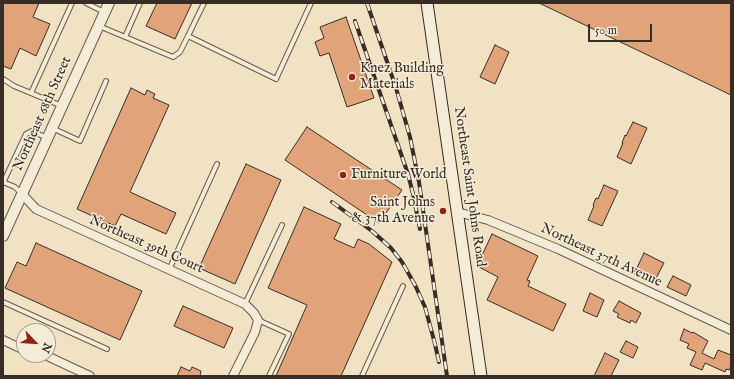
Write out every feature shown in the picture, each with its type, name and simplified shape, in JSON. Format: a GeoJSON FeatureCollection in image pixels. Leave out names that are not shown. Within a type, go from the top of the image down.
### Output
{"type":"FeatureCollection","features":[{"type":"Feature","properties":{"kind":"main road","name":"Northeast Saint Johns Road"},"geometry":{"type":"LineString","coordinates":[[427,3],[481,376]]}},
{"type":"Feature","properties":{"kind":"street","name":"Northeast 68th Street"},"geometry":{"type":"LineString","coordinates":[[3,236],[107,7]]}},
{"type":"Feature","properties":{"kind":"street","name":"Northeast 39th Court"},"geometry":{"type":"LineString","coordinates":[[22,194],[36,209],[245,304],[254,313],[258,320]]}},
{"type":"Feature","properties":{"kind":"street","name":"Northeast 37th Avenue"},"geometry":{"type":"LineString","coordinates":[[458,212],[488,220],[558,249],[731,330]]}},
{"type":"Feature","properties":{"kind":"street"},"geometry":{"type":"LineString","coordinates":[[233,376],[255,332],[258,320]]}},
{"type":"Feature","properties":{"kind":"street"},"geometry":{"type":"LineString","coordinates":[[3,340],[16,346]]}},
{"type":"Feature","properties":{"kind":"street"},"geometry":{"type":"LineString","coordinates":[[56,360],[90,376]]}},
{"type":"Feature","properties":{"kind":"lane"},"geometry":{"type":"LineString","coordinates":[[31,93],[72,3]]}},
{"type":"Feature","properties":{"kind":"lane"},"geometry":{"type":"LineString","coordinates":[[86,3],[107,7]]}},
{"type":"Feature","properties":{"kind":"lane"},"geometry":{"type":"LineString","coordinates":[[125,37],[140,3]]}},
{"type":"Feature","properties":{"kind":"lane"},"geometry":{"type":"LineString","coordinates":[[98,26],[173,57],[180,52],[204,3]]}},
{"type":"Feature","properties":{"kind":"lane"},"geometry":{"type":"LineString","coordinates":[[188,36],[276,79],[311,3]]}},
{"type":"Feature","properties":{"kind":"lane"},"geometry":{"type":"LineString","coordinates":[[3,79],[14,86],[62,106]]}},
{"type":"Feature","properties":{"kind":"lane"},"geometry":{"type":"LineString","coordinates":[[52,128],[80,141],[106,81]]}},
{"type":"Feature","properties":{"kind":"lane"},"geometry":{"type":"LineString","coordinates":[[22,194],[15,187],[3,182],[26,134],[34,132],[47,138]]}},
{"type":"Feature","properties":{"kind":"lane"},"geometry":{"type":"LineString","coordinates":[[169,270],[217,164]]}},
{"type":"Feature","properties":{"kind":"lane"},"geometry":{"type":"LineString","coordinates":[[245,304],[282,225]]}},
{"type":"Feature","properties":{"kind":"lane"},"geometry":{"type":"LineString","coordinates":[[362,376],[403,286]]}},
{"type":"Feature","properties":{"kind":"lane"},"geometry":{"type":"LineString","coordinates":[[3,302],[107,350]]}},
{"type":"Feature","properties":{"kind":"lane"},"geometry":{"type":"LineString","coordinates":[[258,320],[289,334],[269,376]]}},
{"type":"Feature","properties":{"kind":"building"},"geometry":{"type":"Polygon","coordinates":[[[3,3],[39,3],[33,17],[50,24],[36,56],[20,48],[11,69],[3,66],[3,3]]]}},
{"type":"Feature","properties":{"kind":"building"},"geometry":{"type":"Polygon","coordinates":[[[157,3],[192,3],[175,39],[146,26],[157,3]]]}},
{"type":"Feature","properties":{"kind":"building"},"geometry":{"type":"Polygon","coordinates":[[[539,3],[731,3],[731,95],[539,3]]]}},
{"type":"Feature","properties":{"kind":"building","name":"Knez Building Materials"},"geometry":{"type":"Polygon","coordinates":[[[346,17],[374,98],[347,107],[329,53],[320,56],[315,42],[324,38],[320,27],[346,17]]]}},
{"type":"Feature","properties":{"kind":"building"},"geometry":{"type":"Polygon","coordinates":[[[495,45],[509,52],[495,84],[480,77],[495,45]]]}},
{"type":"Feature","properties":{"kind":"building"},"geometry":{"type":"Polygon","coordinates":[[[131,88],[145,95],[147,90],[155,94],[153,98],[169,105],[130,192],[176,213],[166,234],[121,214],[115,226],[77,209],[131,88]]]}},
{"type":"Feature","properties":{"kind":"building"},"geometry":{"type":"Polygon","coordinates":[[[633,122],[647,128],[631,164],[617,157],[625,135],[626,136],[633,122]]]}},
{"type":"Feature","properties":{"kind":"building","name":"Furniture World"},"geometry":{"type":"Polygon","coordinates":[[[307,127],[402,190],[379,223],[285,160],[307,127]]]}},
{"type":"Feature","properties":{"kind":"building"},"geometry":{"type":"Polygon","coordinates":[[[246,164],[281,180],[235,284],[199,268],[246,164]]]}},
{"type":"Feature","properties":{"kind":"building"},"geometry":{"type":"Polygon","coordinates":[[[604,185],[618,191],[602,226],[588,220],[596,198],[598,199],[604,185]]]}},
{"type":"Feature","properties":{"kind":"building"},"geometry":{"type":"Polygon","coordinates":[[[304,207],[341,224],[334,239],[354,248],[358,239],[369,244],[392,262],[341,376],[276,376],[307,305],[268,288],[304,207]]]}},
{"type":"Feature","properties":{"kind":"building"},"geometry":{"type":"Polygon","coordinates":[[[492,234],[538,256],[527,280],[530,281],[528,286],[566,304],[553,331],[487,300],[498,277],[477,266],[492,234]]]}},
{"type":"Feature","properties":{"kind":"building"},"geometry":{"type":"Polygon","coordinates":[[[36,243],[142,291],[120,340],[5,288],[17,262],[26,266],[36,243]]]}},
{"type":"Feature","properties":{"kind":"building"},"geometry":{"type":"Polygon","coordinates":[[[644,253],[664,263],[655,280],[650,278],[648,281],[634,274],[644,253]]]}},
{"type":"Feature","properties":{"kind":"building"},"geometry":{"type":"Polygon","coordinates":[[[673,276],[691,285],[686,296],[667,287],[673,276]]]}},
{"type":"Feature","properties":{"kind":"building"},"geometry":{"type":"Polygon","coordinates":[[[590,293],[604,300],[597,317],[583,311],[590,293]]]}},
{"type":"Feature","properties":{"kind":"building"},"geometry":{"type":"Polygon","coordinates":[[[619,301],[641,313],[636,323],[631,320],[630,323],[617,317],[619,314],[613,311],[619,301]]]}},
{"type":"Feature","properties":{"kind":"building"},"geometry":{"type":"Polygon","coordinates":[[[183,306],[233,328],[224,348],[174,326],[183,306]]]}},
{"type":"Feature","properties":{"kind":"building"},"geometry":{"type":"Polygon","coordinates":[[[684,329],[692,333],[693,332],[708,341],[702,353],[714,359],[718,350],[731,355],[731,366],[729,370],[726,369],[725,372],[705,363],[702,370],[690,365],[696,352],[687,348],[689,344],[680,340],[684,329]]]}},
{"type":"Feature","properties":{"kind":"building"},"geometry":{"type":"Polygon","coordinates":[[[626,341],[638,347],[633,358],[620,352],[626,341]]]}},
{"type":"Feature","properties":{"kind":"building"},"geometry":{"type":"Polygon","coordinates":[[[605,353],[619,360],[611,376],[594,376],[605,353]]]}},
{"type":"Feature","properties":{"kind":"building"},"geometry":{"type":"Polygon","coordinates":[[[181,367],[190,371],[192,367],[201,371],[200,376],[177,376],[181,367]]]}},
{"type":"Feature","properties":{"kind":"railway"},"geometry":{"type":"LineString","coordinates":[[367,3],[396,88],[410,137],[419,182],[447,376]]}},
{"type":"Feature","properties":{"kind":"railway"},"geometry":{"type":"LineString","coordinates":[[355,21],[408,174],[420,229]]}},
{"type":"Feature","properties":{"kind":"railway"},"geometry":{"type":"LineString","coordinates":[[332,202],[372,231],[391,248],[402,262],[425,307],[439,362]]}},
{"type":"Feature","properties":{"kind":"place","name":"Knez Building Materials"},"geometry":{"type":"Point","coordinates":[352,77]}},
{"type":"Feature","properties":{"kind":"place","name":"Furniture World"},"geometry":{"type":"Point","coordinates":[343,175]}},
{"type":"Feature","properties":{"kind":"place","name":"Saint Johns & 37th Avenue"},"geometry":{"type":"Point","coordinates":[443,211]}}]}
